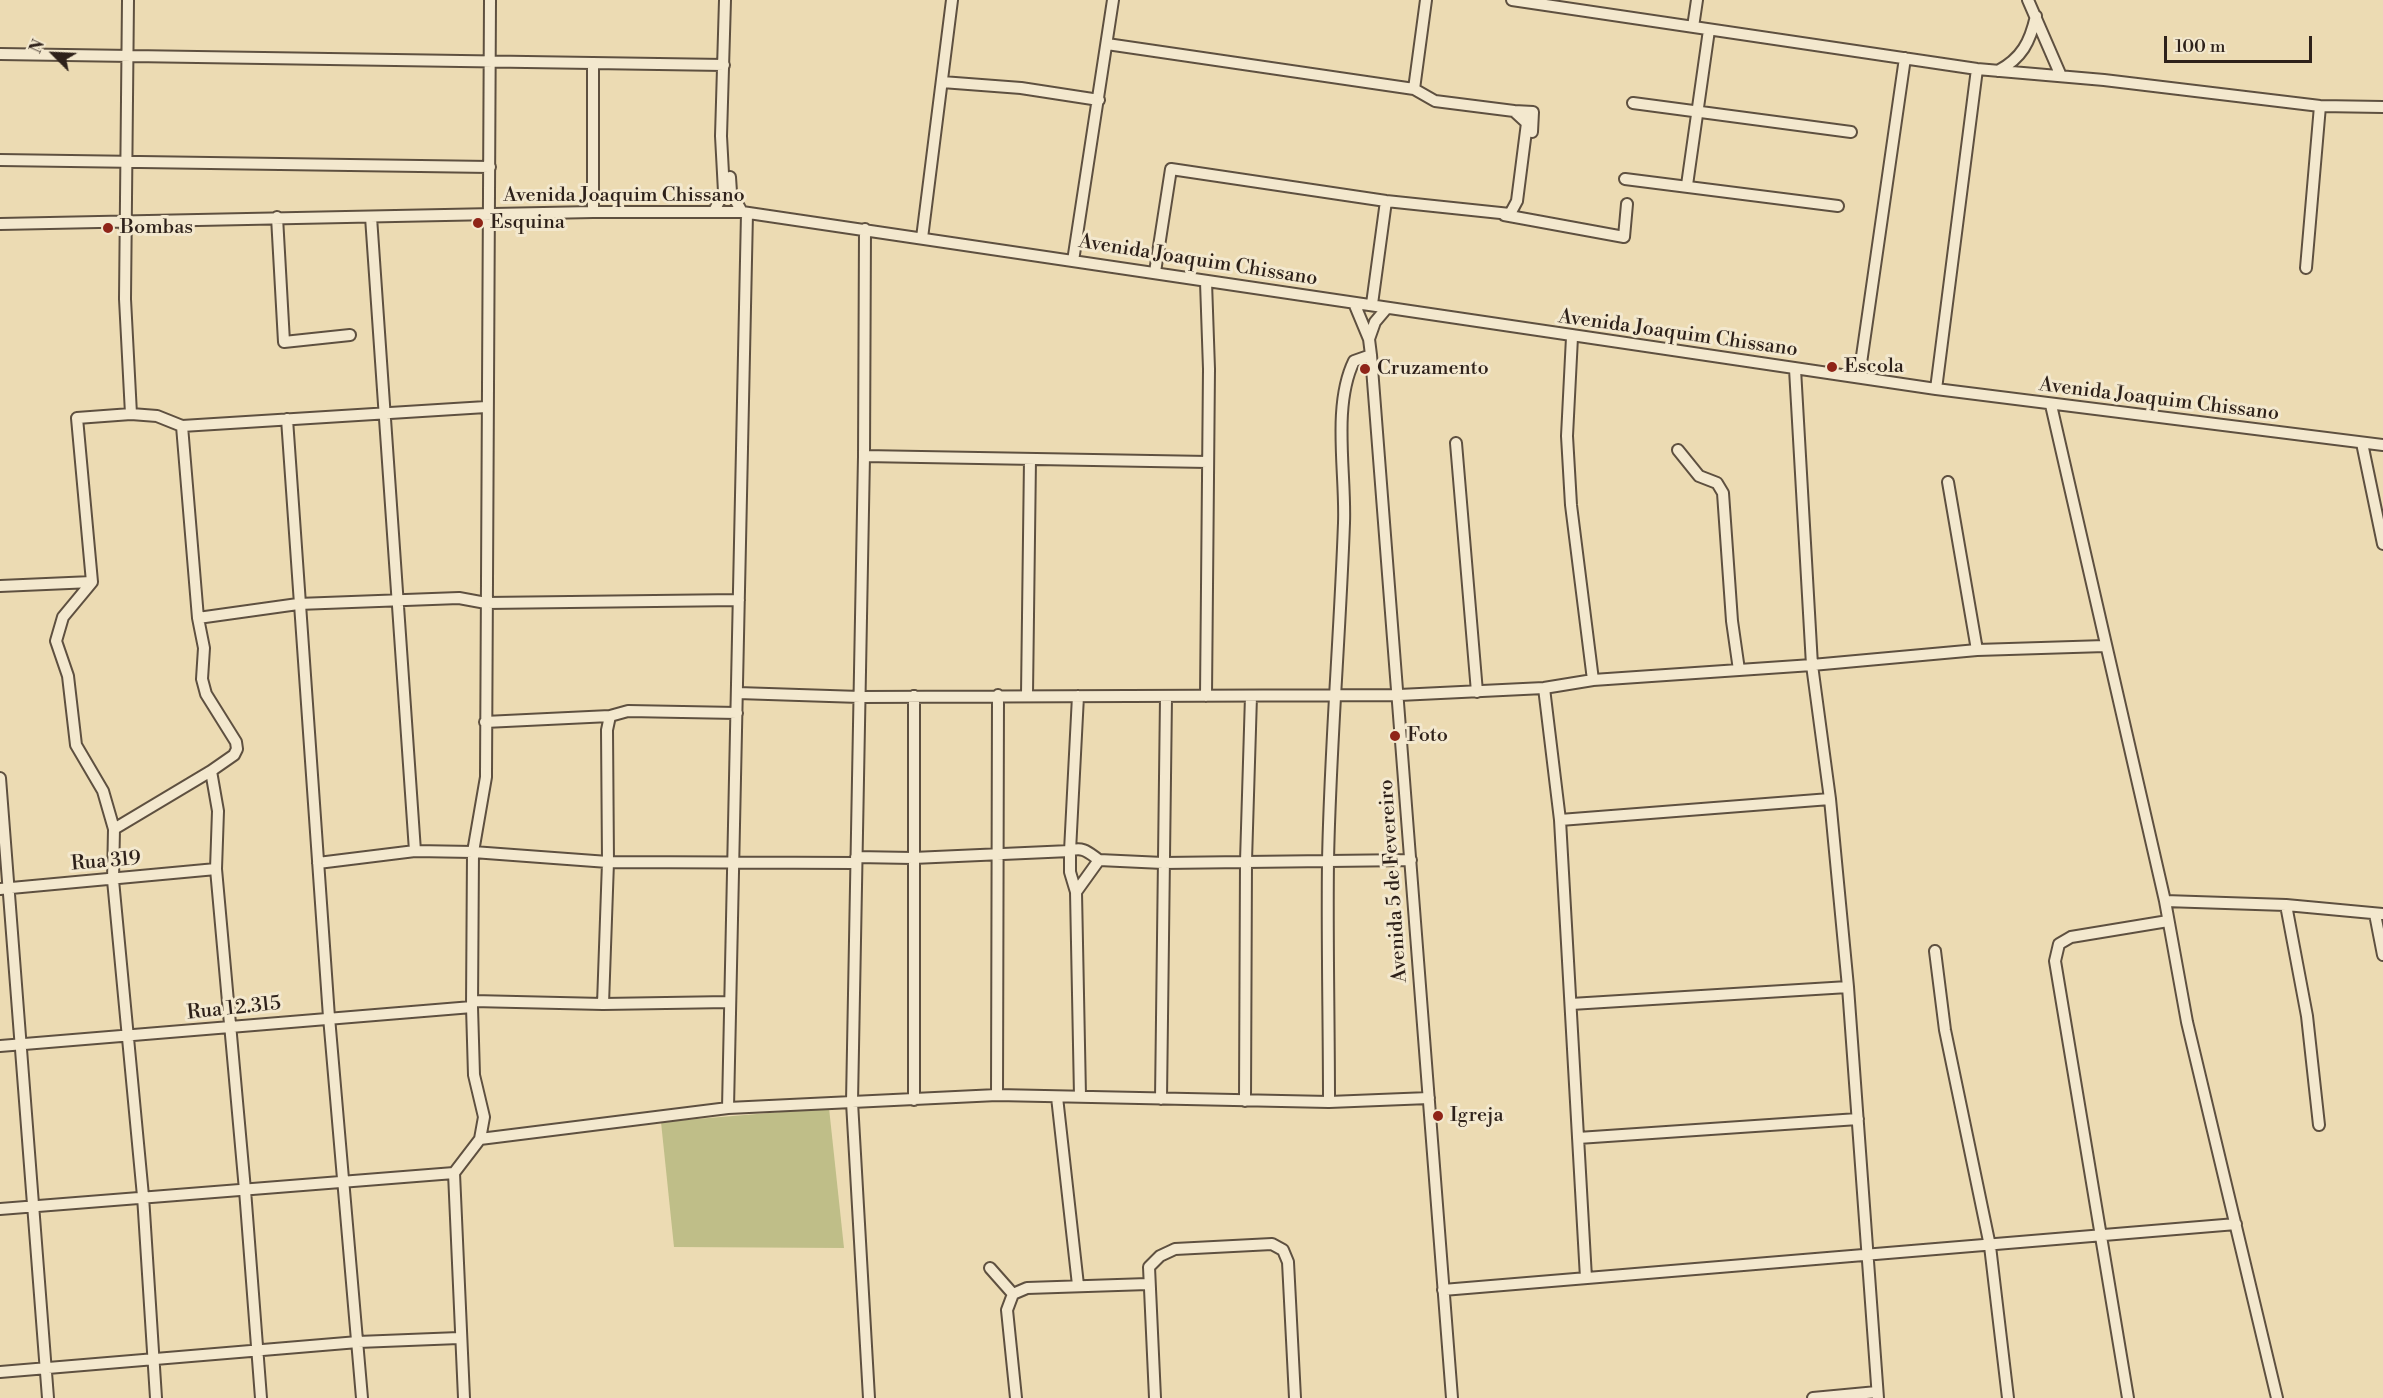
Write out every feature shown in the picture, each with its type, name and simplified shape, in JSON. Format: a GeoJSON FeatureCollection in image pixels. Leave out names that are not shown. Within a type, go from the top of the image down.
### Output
{"type":"FeatureCollection","features":[{"type":"Feature","properties":{"kind":"street"},"geometry":{"type":"LineString","coordinates":[[128,0],[127,222],[124,299],[131,414]]}},
{"type":"Feature","properties":{"kind":"street"},"geometry":{"type":"LineString","coordinates":[[464,1398],[459,1338],[454,1173],[480,1139],[484,1117],[474,1075],[473,852],[486,777],[486,407],[490,214],[490,0]]}},
{"type":"Feature","properties":{"kind":"street"},"geometry":{"type":"LineString","coordinates":[[714,211],[724,192],[721,135],[725,0]]}},
{"type":"Feature","properties":{"kind":"street"},"geometry":{"type":"LineString","coordinates":[[922,238],[952,0]]}},
{"type":"Feature","properties":{"kind":"street"},"geometry":{"type":"LineString","coordinates":[[1073,261],[1113,0]]}},
{"type":"Feature","properties":{"kind":"street"},"geometry":{"type":"LineString","coordinates":[[1413,89],[1426,0]]}},
{"type":"Feature","properties":{"kind":"street"},"geometry":{"type":"LineString","coordinates":[[1512,0],[1573,4],[1709,30],[1977,69],[2061,76],[2320,106],[2383,107]]}},
{"type":"Feature","properties":{"kind":"street"},"geometry":{"type":"LineString","coordinates":[[1693,27],[1697,0]]}},
{"type":"Feature","properties":{"kind":"street"},"geometry":{"type":"LineString","coordinates":[[2028,0],[2061,76]]}},
{"type":"Feature","properties":{"kind":"street"},"geometry":{"type":"LineString","coordinates":[[1998,71],[2013,63],[2025,50],[2036,16]]}},
{"type":"Feature","properties":{"kind":"street"},"geometry":{"type":"LineString","coordinates":[[1687,185],[1709,30]]}},
{"type":"Feature","properties":{"kind":"street"},"geometry":{"type":"LineString","coordinates":[[1107,44],[1413,89],[1435,101],[1533,112],[1534,123],[1521,218]]}},
{"type":"Feature","properties":{"kind":"street"},"geometry":{"type":"LineString","coordinates":[[0,54],[724,65]]}},
{"type":"Feature","properties":{"kind":"street"},"geometry":{"type":"LineString","coordinates":[[1859,377],[1905,58]]}},
{"type":"Feature","properties":{"kind":"street"},"geometry":{"type":"LineString","coordinates":[[593,63],[593,212]]}},
{"type":"Feature","properties":{"kind":"street"},"geometry":{"type":"LineString","coordinates":[[1936,389],[1977,69]]}},
{"type":"Feature","properties":{"kind":"street"},"geometry":{"type":"LineString","coordinates":[[942,82],[1021,88],[1099,100]]}},
{"type":"Feature","properties":{"kind":"street"},"geometry":{"type":"LineString","coordinates":[[1633,103],[1851,132]]}},
{"type":"Feature","properties":{"kind":"street"},"geometry":{"type":"LineString","coordinates":[[2306,268],[2320,106]]}},
{"type":"Feature","properties":{"kind":"street"},"geometry":{"type":"LineString","coordinates":[[1498,214],[1510,214],[1517,201],[1527,123],[1514,111]]}},
{"type":"Feature","properties":{"kind":"street"},"geometry":{"type":"LineString","coordinates":[[723,121],[731,192],[744,213],[738,693],[731,862],[728,1108]]}},
{"type":"Feature","properties":{"kind":"street"},"geometry":{"type":"LineString","coordinates":[[0,160],[490,167]]}},
{"type":"Feature","properties":{"kind":"street"},"geometry":{"type":"LineString","coordinates":[[1155,272],[1171,168],[1386,201],[1498,214],[1624,237],[1627,204]]}},
{"type":"Feature","properties":{"kind":"street"},"geometry":{"type":"LineString","coordinates":[[1625,179],[1687,185],[1838,206]]}},
{"type":"Feature","properties":{"kind":"street"},"geometry":{"type":"LineString","coordinates":[[1372,304],[1386,201]]}},
{"type":"Feature","properties":{"kind":"street","name":"Avenida Joaquim Chissano"},"geometry":{"type":"LineString","coordinates":[[0,224],[593,212],[714,211],[744,213],[865,229],[1155,272],[1206,282],[1372,304],[1386,309],[1572,337],[1936,389],[2383,445]]}},
{"type":"Feature","properties":{"kind":"street"},"geometry":{"type":"LineString","coordinates":[[277,217],[284,342],[350,335]]}},
{"type":"Feature","properties":{"kind":"street"},"geometry":{"type":"LineString","coordinates":[[372,217],[400,601],[415,851]]}},
{"type":"Feature","properties":{"kind":"street"},"geometry":{"type":"LineString","coordinates":[[865,229],[864,456],[852,1102],[869,1398]]}},
{"type":"Feature","properties":{"kind":"street"},"geometry":{"type":"LineString","coordinates":[[1206,282],[1208,462],[1206,696]]}},
{"type":"Feature","properties":{"kind":"street","name":"Avenida 5 de Fevereiro"},"geometry":{"type":"LineString","coordinates":[[1354,303],[1369,339],[1371,358],[1452,1398]]}},
{"type":"Feature","properties":{"kind":"street"},"geometry":{"type":"LineString","coordinates":[[1369,339],[1375,322],[1386,309]]}},
{"type":"Feature","properties":{"kind":"street"},"geometry":{"type":"LineString","coordinates":[[1572,337],[1567,436],[1571,504],[1593,680]]}},
{"type":"Feature","properties":{"kind":"street"},"geometry":{"type":"LineString","coordinates":[[1329,1102],[1328,862],[1334,695],[1344,521],[1346,385],[1354,361],[1371,358]]}},
{"type":"Feature","properties":{"kind":"street"},"geometry":{"type":"LineString","coordinates":[[1795,369],[1812,665],[1830,799],[1848,987],[1878,1395],[1813,1398]]}},
{"type":"Feature","properties":{"kind":"street"},"geometry":{"type":"LineString","coordinates":[[2050,405],[2165,901],[2187,1022],[2277,1398]]}},
{"type":"Feature","properties":{"kind":"street"},"geometry":{"type":"LineString","coordinates":[[156,1398],[143,1196],[126,1037],[113,879],[114,829],[103,791],[76,745],[68,676],[56,640],[63,617],[92,582],[77,418],[131,414],[157,416],[182,426],[486,407]]}},
{"type":"Feature","properties":{"kind":"street"},"geometry":{"type":"LineString","coordinates":[[287,419],[298,604],[329,1017],[362,1398]]}},
{"type":"Feature","properties":{"kind":"street"},"geometry":{"type":"LineString","coordinates":[[114,829],[212,771],[234,755],[237,749],[236,742],[206,694],[202,679],[204,648],[198,618],[182,426]]}},
{"type":"Feature","properties":{"kind":"street"},"geometry":{"type":"LineString","coordinates":[[1456,443],[1477,692]]}},
{"type":"Feature","properties":{"kind":"street"},"geometry":{"type":"LineString","coordinates":[[2362,443],[2383,544]]}},
{"type":"Feature","properties":{"kind":"street"},"geometry":{"type":"LineString","coordinates":[[1678,450],[1699,476],[1717,483],[1723,494],[1732,621],[1739,670]]}},
{"type":"Feature","properties":{"kind":"street"},"geometry":{"type":"LineString","coordinates":[[864,456],[1208,462]]}},
{"type":"Feature","properties":{"kind":"street"},"geometry":{"type":"LineString","coordinates":[[1027,694],[1030,459]]}},
{"type":"Feature","properties":{"kind":"street"},"geometry":{"type":"LineString","coordinates":[[1948,482],[1977,650]]}},
{"type":"Feature","properties":{"kind":"street"},"geometry":{"type":"LineString","coordinates":[[0,586],[92,582]]}},
{"type":"Feature","properties":{"kind":"street"},"geometry":{"type":"LineString","coordinates":[[198,618],[298,604],[459,598],[486,603],[739,600]]}},
{"type":"Feature","properties":{"kind":"street"},"geometry":{"type":"LineString","coordinates":[[738,693],[860,697],[1027,694],[1166,697],[1399,695],[1544,688],[1593,680],[1812,665],[1977,650],[2105,646]]}},
{"type":"Feature","properties":{"kind":"street"},"geometry":{"type":"LineString","coordinates":[[1544,688],[1560,820],[1586,1278]]}},
{"type":"Feature","properties":{"kind":"street"},"geometry":{"type":"LineString","coordinates":[[997,1095],[998,695]]}},
{"type":"Feature","properties":{"kind":"street"},"geometry":{"type":"LineString","coordinates":[[914,696],[914,1100]]}},
{"type":"Feature","properties":{"kind":"street"},"geometry":{"type":"LineString","coordinates":[[1078,696],[1070,872],[1076,892],[1080,1096]]}},
{"type":"Feature","properties":{"kind":"street"},"geometry":{"type":"LineString","coordinates":[[1245,1101],[1246,861],[1251,696]]}},
{"type":"Feature","properties":{"kind":"street"},"geometry":{"type":"LineString","coordinates":[[1161,1099],[1166,697]]}},
{"type":"Feature","properties":{"kind":"street"},"geometry":{"type":"LineString","coordinates":[[485,722],[610,716],[628,711],[737,713]]}},
{"type":"Feature","properties":{"kind":"street"},"geometry":{"type":"LineString","coordinates":[[603,1004],[608,862],[607,730],[610,716]]}},
{"type":"Feature","properties":{"kind":"street"},"geometry":{"type":"LineString","coordinates":[[212,771],[218,811],[216,869],[261,1398]]}},
{"type":"Feature","properties":{"kind":"street"},"geometry":{"type":"LineString","coordinates":[[0,778],[4,889],[22,1044],[48,1398]]}},
{"type":"Feature","properties":{"kind":"street"},"geometry":{"type":"LineString","coordinates":[[1560,820],[1830,799]]}},
{"type":"Feature","properties":{"kind":"street"},"geometry":{"type":"LineString","coordinates":[[318,862],[415,851],[473,852],[608,862],[731,862],[996,856],[1070,851],[1078,848],[1099,860],[1163,863],[1410,860]]}},
{"type":"Feature","properties":{"kind":"street"},"geometry":{"type":"LineString","coordinates":[[1076,892],[1099,860]]}},
{"type":"Feature","properties":{"kind":"street","name":"Rua 319"},"geometry":{"type":"LineString","coordinates":[[4,889],[216,869]]}},
{"type":"Feature","properties":{"kind":"street"},"geometry":{"type":"LineString","coordinates":[[2165,901],[2286,905],[2379,914],[2383,955]]}},
{"type":"Feature","properties":{"kind":"street"},"geometry":{"type":"LineString","coordinates":[[2286,905],[2307,1016],[2319,1125]]}},
{"type":"Feature","properties":{"kind":"street"},"geometry":{"type":"LineString","coordinates":[[2128,1398],[2055,961],[2059,944],[2071,937],[2168,921]]}},
{"type":"Feature","properties":{"kind":"street"},"geometry":{"type":"LineString","coordinates":[[1935,951],[1945,1030],[1990,1246],[2008,1398]]}},
{"type":"Feature","properties":{"kind":"street"},"geometry":{"type":"LineString","coordinates":[[1570,1004],[1848,987]]}},
{"type":"Feature","properties":{"kind":"street","name":"Rua 12.315"},"geometry":{"type":"LineString","coordinates":[[0,1046],[230,1028],[473,1004],[729,1002]]}},
{"type":"Feature","properties":{"kind":"street"},"geometry":{"type":"LineString","coordinates":[[480,1139],[728,1108],[997,1095],[1329,1102],[1429,1098]]}},
{"type":"Feature","properties":{"kind":"street"},"geometry":{"type":"LineString","coordinates":[[1057,1097],[1078,1285]]}},
{"type":"Feature","properties":{"kind":"street"},"geometry":{"type":"LineString","coordinates":[[1578,1138],[1857,1119]]}},
{"type":"Feature","properties":{"kind":"street"},"geometry":{"type":"LineString","coordinates":[[0,1209],[454,1173]]}},
{"type":"Feature","properties":{"kind":"street"},"geometry":{"type":"LineString","coordinates":[[1443,1290],[1867,1257],[2236,1224]]}},
{"type":"Feature","properties":{"kind":"street"},"geometry":{"type":"LineString","coordinates":[[1155,1398],[1149,1267],[1160,1256],[1175,1249],[1272,1244],[1283,1250],[1288,1262],[1295,1398]]}},
{"type":"Feature","properties":{"kind":"street"},"geometry":{"type":"LineString","coordinates":[[990,1268],[1013,1294]]}},
{"type":"Feature","properties":{"kind":"street"},"geometry":{"type":"LineString","coordinates":[[1016,1398],[1007,1310],[1013,1294],[1026,1288],[1148,1284]]}},
{"type":"Feature","properties":{"kind":"street"},"geometry":{"type":"LineString","coordinates":[[0,1372],[358,1342],[459,1338]]}},
{"type":"Feature","properties":{"kind":"shaded area"},"geometry":{"type":"Polygon","coordinates":[[[829,1108],[844,1248],[674,1247],[661,1122],[829,1108]]]}},
{"type":"Feature","properties":{"kind":"place","name":"Esquina"},"geometry":{"type":"Point","coordinates":[478,223]}},
{"type":"Feature","properties":{"kind":"place","name":"Bombas"},"geometry":{"type":"Point","coordinates":[108,228]}},
{"type":"Feature","properties":{"kind":"place","name":"Escola"},"geometry":{"type":"Point","coordinates":[1832,367]}},
{"type":"Feature","properties":{"kind":"place","name":"Cruzamento"},"geometry":{"type":"Point","coordinates":[1365,369]}},
{"type":"Feature","properties":{"kind":"place","name":"Foto"},"geometry":{"type":"Point","coordinates":[1395,736]}},
{"type":"Feature","properties":{"kind":"place","name":"Igreja"},"geometry":{"type":"Point","coordinates":[1438,1116]}}]}
